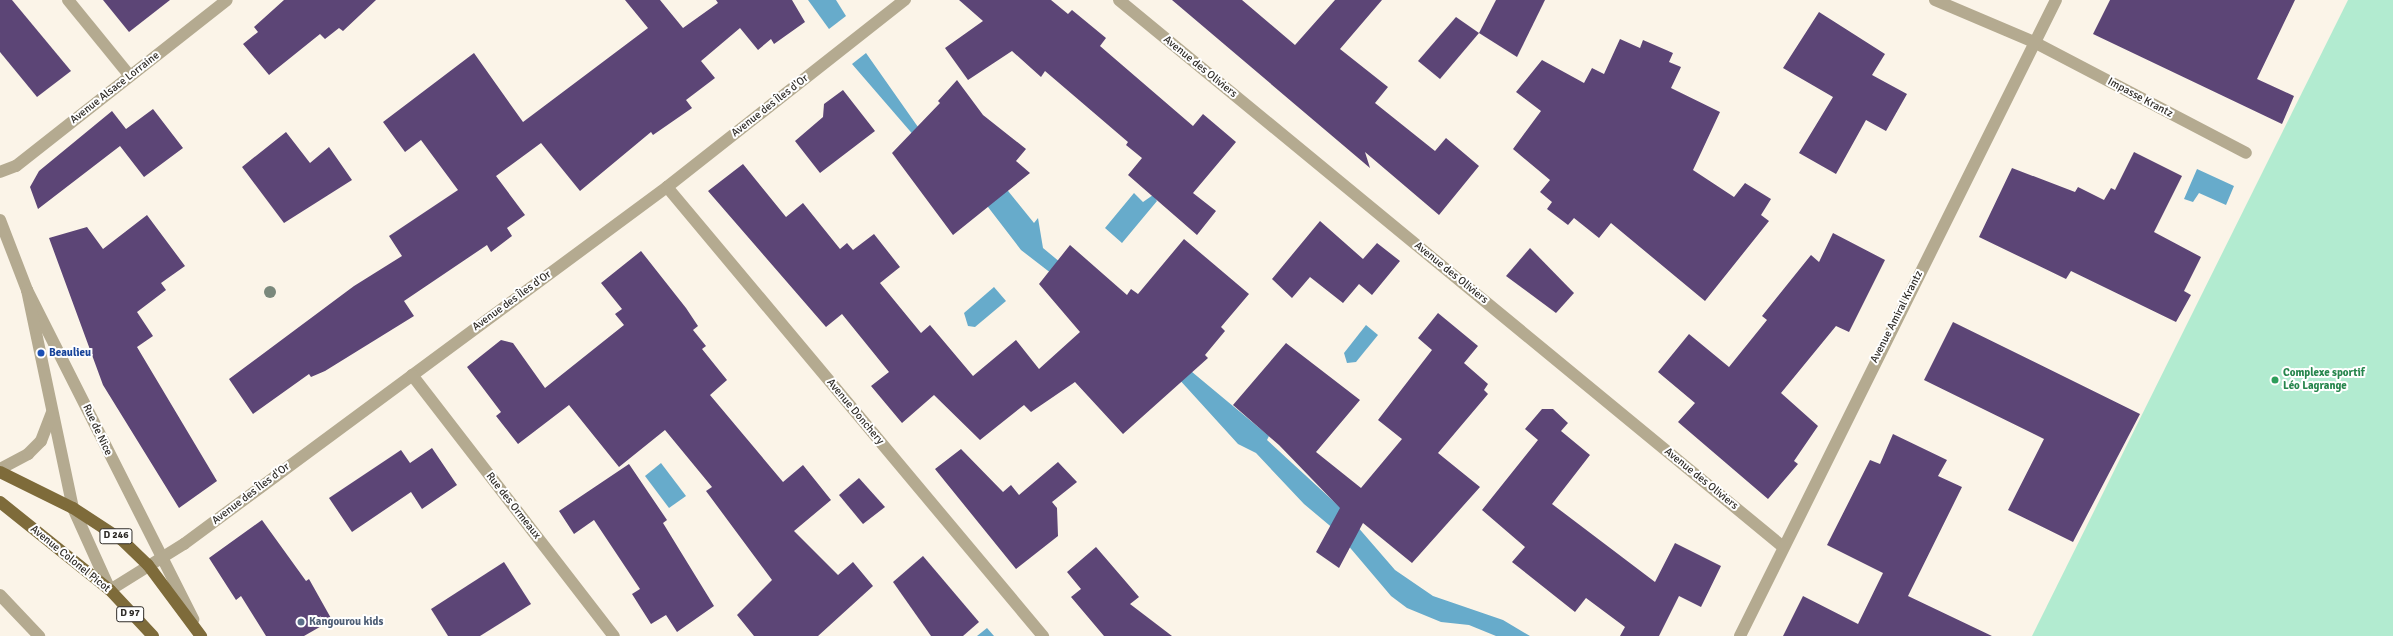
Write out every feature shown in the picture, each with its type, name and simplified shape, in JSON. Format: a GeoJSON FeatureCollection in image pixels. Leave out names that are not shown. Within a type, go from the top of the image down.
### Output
{"type":"FeatureCollection","features":[{"type":"Feature","properties":{"kind":"main road","name":"D 246"},"geometry":{"type":"LineString","coordinates":[[0,471],[73,508],[122,540],[148,565],[201,636]]}},
{"type":"Feature","properties":{"kind":"main road","name":"Avenue Colonel Picot"},"geometry":{"type":"LineString","coordinates":[[0,502],[110,590],[153,636]]}},
{"type":"Feature","properties":{"kind":"street"},"geometry":{"type":"LineString","coordinates":[[68,0],[130,76]]}},
{"type":"Feature","properties":{"kind":"street","name":"Avenue Alsace Lorraine"},"geometry":{"type":"LineString","coordinates":[[0,172],[16,166],[227,0]]}},
{"type":"Feature","properties":{"kind":"street","name":"Avenue des Îles d'Or"},"geometry":{"type":"LineString","coordinates":[[110,590],[161,558],[667,187],[905,0]]}},
{"type":"Feature","properties":{"kind":"street","name":"Avenue des Oliviers"},"geometry":{"type":"LineString","coordinates":[[1119,0],[1782,546]]}},
{"type":"Feature","properties":{"kind":"street"},"geometry":{"type":"LineString","coordinates":[[1935,0],[2034,42]]}},
{"type":"Feature","properties":{"kind":"street","name":"Avenue Amiral Krantz"},"geometry":{"type":"LineString","coordinates":[[1740,636],[1782,546],[2056,0]]}},
{"type":"Feature","properties":{"kind":"street","name":"Impasse Krantz"},"geometry":{"type":"LineString","coordinates":[[2034,42],[2246,153]]}},
{"type":"Feature","properties":{"kind":"street","name":"Avenue Donchery"},"geometry":{"type":"LineString","coordinates":[[667,187],[1043,636]]}},
{"type":"Feature","properties":{"kind":"street","name":"Rue de Nice"},"geometry":{"type":"LineString","coordinates":[[0,220],[27,290],[201,636]]}},
{"type":"Feature","properties":{"kind":"street","name":"D 97"},"geometry":{"type":"LineString","coordinates":[[27,290],[73,508],[110,590]]}},
{"type":"Feature","properties":{"kind":"street","name":"Rue des Ormeaux"},"geometry":{"type":"LineString","coordinates":[[412,375],[614,636]]}},
{"type":"Feature","properties":{"kind":"street"},"geometry":{"type":"LineString","coordinates":[[0,471],[28,454],[41,441],[52,412]]}},
{"type":"Feature","properties":{"kind":"street"},"geometry":{"type":"LineString","coordinates":[[0,595],[38,636]]}},
{"type":"Feature","properties":{"kind":"green space","name":"Complexe sportif Léo Lagrange"},"geometry":{"type":"Polygon","coordinates":[[[2348,0],[2393,0],[2393,636],[2032,636],[2348,0]]]}},
{"type":"Feature","properties":{"kind":"water"},"geometry":{"type":"Polygon","coordinates":[[[808,0],[836,0],[846,16],[829,29],[808,0]]]}},
{"type":"Feature","properties":{"kind":"water"},"geometry":{"type":"Polygon","coordinates":[[[866,53],[918,127],[1000,181],[1034,223],[1038,218],[1043,248],[1269,436],[1267,440],[1343,510],[1395,570],[1433,596],[1503,620],[1530,636],[1496,636],[1469,625],[1441,622],[1407,608],[1391,596],[1335,530],[1304,504],[1256,453],[1238,444],[1157,355],[1021,250],[988,207],[922,145],[852,64],[866,53]]]}},
{"type":"Feature","properties":{"kind":"water"},"geometry":{"type":"Polygon","coordinates":[[[2197,169],[2234,186],[2226,205],[2199,193],[2193,202],[2184,199],[2197,169]]]}},
{"type":"Feature","properties":{"kind":"water"},"geometry":{"type":"Polygon","coordinates":[[[1134,193],[1143,202],[1153,195],[1157,201],[1122,243],[1105,228],[1134,193]]]}},
{"type":"Feature","properties":{"kind":"water"},"geometry":{"type":"Polygon","coordinates":[[[994,287],[1006,301],[975,327],[968,326],[964,313],[994,287]]]}},
{"type":"Feature","properties":{"kind":"water"},"geometry":{"type":"Polygon","coordinates":[[[1366,325],[1378,335],[1356,362],[1347,363],[1344,353],[1366,325]]]}},
{"type":"Feature","properties":{"kind":"water"},"geometry":{"type":"Polygon","coordinates":[[[661,463],[686,496],[669,508],[645,476],[661,463]]]}},
{"type":"Feature","properties":{"kind":"water"},"geometry":{"type":"Polygon","coordinates":[[[987,628],[994,636],[977,636],[987,628]]]}},
{"type":"Feature","properties":{"kind":"building"},"geometry":{"type":"Polygon","coordinates":[[[0,0],[12,0],[71,71],[37,97],[0,52],[0,0]]]}},
{"type":"Feature","properties":{"kind":"building"},"geometry":{"type":"Polygon","coordinates":[[[103,0],[170,0],[129,32],[103,0]]]}},
{"type":"Feature","properties":{"kind":"building"},"geometry":{"type":"Polygon","coordinates":[[[284,0],[376,0],[343,31],[339,28],[325,39],[320,34],[269,75],[243,44],[258,32],[254,27],[284,0]]]}},
{"type":"Feature","properties":{"kind":"building"},"geometry":{"type":"Polygon","coordinates":[[[625,0],[660,0],[683,28],[718,3],[716,0],[792,0],[805,22],[774,44],[771,39],[758,50],[740,28],[701,61],[715,78],[686,100],[692,108],[653,135],[651,132],[580,191],[541,143],[496,176],[525,215],[507,228],[512,236],[491,252],[487,245],[404,301],[414,316],[325,371],[311,377],[309,374],[253,414],[229,379],[354,286],[402,256],[389,236],[458,190],[421,140],[405,152],[383,122],[474,53],[523,122],[648,28],[625,0]]]}},
{"type":"Feature","properties":{"kind":"building"},"geometry":{"type":"Polygon","coordinates":[[[959,0],[1051,0],[1068,14],[1072,10],[1106,38],[1100,46],[1193,126],[1203,114],[1236,142],[1193,193],[1216,211],[1197,235],[1128,175],[1142,158],[1126,145],[1128,142],[1045,71],[1041,77],[1012,51],[968,80],[945,48],[983,21],[959,0]]]}},
{"type":"Feature","properties":{"kind":"building"},"geometry":{"type":"Polygon","coordinates":[[[1172,0],[1242,0],[1295,45],[1335,0],[1382,0],[1340,49],[1388,87],[1375,103],[1435,151],[1446,138],[1479,166],[1439,215],[1365,152],[1370,168],[1172,0]]]}},
{"type":"Feature","properties":{"kind":"building"},"geometry":{"type":"Polygon","coordinates":[[[1496,0],[1545,0],[1517,57],[1479,33],[1496,0]]]}},
{"type":"Feature","properties":{"kind":"building"},"geometry":{"type":"Polygon","coordinates":[[[2110,0],[2295,0],[2257,79],[2294,96],[2282,124],[2093,34],[2110,0]]]}},
{"type":"Feature","properties":{"kind":"building"},"geometry":{"type":"Polygon","coordinates":[[[1819,12],[1885,54],[1872,75],[1907,94],[1886,131],[1866,120],[1836,174],[1799,153],[1833,97],[1783,68],[1819,12]]]}},
{"type":"Feature","properties":{"kind":"building"},"geometry":{"type":"Polygon","coordinates":[[[1456,17],[1479,33],[1440,79],[1418,61],[1456,17]]]}},
{"type":"Feature","properties":{"kind":"building"},"geometry":{"type":"Polygon","coordinates":[[[1620,39],[1640,48],[1643,40],[1673,53],[1669,62],[1681,67],[1671,88],[1720,112],[1693,170],[1734,197],[1745,183],[1771,199],[1761,215],[1769,221],[1705,301],[1611,223],[1599,238],[1574,218],[1568,225],[1547,209],[1552,202],[1540,192],[1550,180],[1513,149],[1541,111],[1516,92],[1542,60],[1584,83],[1592,68],[1604,74],[1620,39]]]}},
{"type":"Feature","properties":{"kind":"building"},"geometry":{"type":"Polygon","coordinates":[[[957,80],[983,115],[1026,149],[1016,161],[1030,173],[953,235],[892,153],[940,103],[938,101],[957,80]]]}},
{"type":"Feature","properties":{"kind":"building"},"geometry":{"type":"Polygon","coordinates":[[[843,90],[875,131],[820,173],[795,141],[823,117],[824,104],[843,90]]]}},
{"type":"Feature","properties":{"kind":"building"},"geometry":{"type":"Polygon","coordinates":[[[153,109],[183,148],[144,177],[120,146],[38,209],[30,187],[39,171],[112,111],[126,129],[153,109]]]}},
{"type":"Feature","properties":{"kind":"building"},"geometry":{"type":"Polygon","coordinates":[[[286,132],[310,163],[329,147],[352,180],[284,223],[242,167],[286,132]]]}},
{"type":"Feature","properties":{"kind":"building"},"geometry":{"type":"Polygon","coordinates":[[[2134,152],[2182,176],[2154,232],[2201,257],[2184,291],[2191,295],[2176,322],[2071,271],[2066,279],[1979,237],[2012,168],[2075,192],[2078,187],[2104,200],[2111,188],[2115,190],[2134,152]]]}},
{"type":"Feature","properties":{"kind":"building"},"geometry":{"type":"Polygon","coordinates":[[[743,164],[786,217],[803,203],[840,249],[847,243],[853,250],[874,234],[900,267],[880,283],[921,333],[930,325],[973,376],[1016,340],[1039,369],[1080,332],[1039,284],[1070,245],[1127,295],[1131,289],[1138,294],[1184,239],[1249,294],[1221,327],[1225,331],[1205,355],[1208,358],[1123,434],[1075,382],[1031,412],[1024,405],[980,440],[934,395],[902,423],[871,386],[889,372],[842,314],[826,327],[708,191],[743,164]]]}},
{"type":"Feature","properties":{"kind":"building"},"geometry":{"type":"Polygon","coordinates":[[[147,215],[185,266],[161,283],[166,290],[137,312],[153,336],[137,347],[217,481],[179,508],[103,385],[49,238],[87,227],[103,249],[147,215]]]}},
{"type":"Feature","properties":{"kind":"building"},"geometry":{"type":"Polygon","coordinates":[[[1320,221],[1363,259],[1377,243],[1400,261],[1372,295],[1359,284],[1343,303],[1310,277],[1292,298],[1272,279],[1320,221]]]}},
{"type":"Feature","properties":{"kind":"building"},"geometry":{"type":"Polygon","coordinates":[[[1833,233],[1885,260],[1849,332],[1836,326],[1781,393],[1818,426],[1794,461],[1798,464],[1768,499],[1678,422],[1695,403],[1658,372],[1689,334],[1729,367],[1767,320],[1762,316],[1811,255],[1819,262],[1833,233]]]}},
{"type":"Feature","properties":{"kind":"building"},"geometry":{"type":"Polygon","coordinates":[[[1530,248],[1574,293],[1556,313],[1506,276],[1530,248]]]}},
{"type":"Feature","properties":{"kind":"building"},"geometry":{"type":"Polygon","coordinates":[[[641,251],[686,308],[698,326],[693,330],[706,346],[702,349],[727,380],[710,395],[783,482],[803,465],[831,500],[794,531],[838,575],[853,562],[873,586],[818,636],[754,636],[737,615],[772,580],[706,491],[712,487],[665,430],[619,467],[569,405],[518,444],[496,416],[501,412],[467,367],[501,340],[513,343],[545,388],[624,325],[615,314],[622,309],[601,283],[641,251]]]}},
{"type":"Feature","properties":{"kind":"building"},"geometry":{"type":"Polygon","coordinates":[[[1438,313],[1478,346],[1464,363],[1488,384],[1484,390],[1488,394],[1438,453],[1480,487],[1412,563],[1363,523],[1339,568],[1316,552],[1340,508],[1279,445],[1233,405],[1286,343],[1360,400],[1316,452],[1361,488],[1402,439],[1378,420],[1432,350],[1418,338],[1438,313]]]}},
{"type":"Feature","properties":{"kind":"building"},"geometry":{"type":"Polygon","coordinates":[[[1953,322],[2140,414],[2073,542],[2008,510],[2044,439],[1924,380],[1953,322]]]}},
{"type":"Feature","properties":{"kind":"building"},"geometry":{"type":"Polygon","coordinates":[[[1542,409],[1553,409],[1568,423],[1561,431],[1590,455],[1552,504],[1655,582],[1675,543],[1721,566],[1701,607],[1679,596],[1659,636],[1620,636],[1625,627],[1586,598],[1575,612],[1512,562],[1525,547],[1482,510],[1538,440],[1525,429],[1542,409]]]}},
{"type":"Feature","properties":{"kind":"building"},"geometry":{"type":"Polygon","coordinates":[[[1893,434],[1947,460],[1938,476],[1962,487],[1908,596],[1992,636],[1783,636],[1803,596],[1858,624],[1883,573],[1827,545],[1870,460],[1880,464],[1893,434]]]}},
{"type":"Feature","properties":{"kind":"building"},"geometry":{"type":"Polygon","coordinates":[[[432,448],[457,485],[422,509],[411,492],[352,532],[329,498],[401,450],[410,463],[432,448]]]}},
{"type":"Feature","properties":{"kind":"building"},"geometry":{"type":"Polygon","coordinates":[[[961,449],[1003,492],[1011,485],[1019,495],[1058,462],[1077,482],[1052,502],[1057,508],[1058,536],[1016,569],[935,469],[961,449]]]}},
{"type":"Feature","properties":{"kind":"building"},"geometry":{"type":"Polygon","coordinates":[[[629,464],[667,520],[663,523],[714,606],[677,632],[666,615],[651,624],[632,594],[640,589],[594,520],[574,534],[559,511],[629,464]]]}},
{"type":"Feature","properties":{"kind":"building"},"geometry":{"type":"Polygon","coordinates":[[[859,478],[885,507],[863,524],[839,495],[859,478]]]}},
{"type":"Feature","properties":{"kind":"building"},"geometry":{"type":"Polygon","coordinates":[[[262,520],[306,581],[309,579],[332,620],[304,636],[266,636],[241,596],[236,600],[209,558],[262,520]]]}},
{"type":"Feature","properties":{"kind":"building"},"geometry":{"type":"Polygon","coordinates":[[[1096,547],[1139,597],[1130,604],[1172,636],[1104,636],[1071,597],[1081,589],[1067,572],[1096,547]]]}},
{"type":"Feature","properties":{"kind":"building"},"geometry":{"type":"Polygon","coordinates":[[[923,556],[979,622],[963,636],[931,636],[893,582],[923,556]]]}},
{"type":"Feature","properties":{"kind":"building"},"geometry":{"type":"Polygon","coordinates":[[[504,562],[531,604],[480,636],[448,636],[431,609],[504,562]]]}},
{"type":"Feature","properties":{"kind":"place","name":"Beaulieu"},"geometry":{"type":"Point","coordinates":[41,353]}},
{"type":"Feature","properties":{"kind":"place","name":"Complexe sportif Léo Lagrange"},"geometry":{"type":"Point","coordinates":[2275,380]}},
{"type":"Feature","properties":{"kind":"place","name":"Kangourou kids"},"geometry":{"type":"Point","coordinates":[301,622]}}]}
